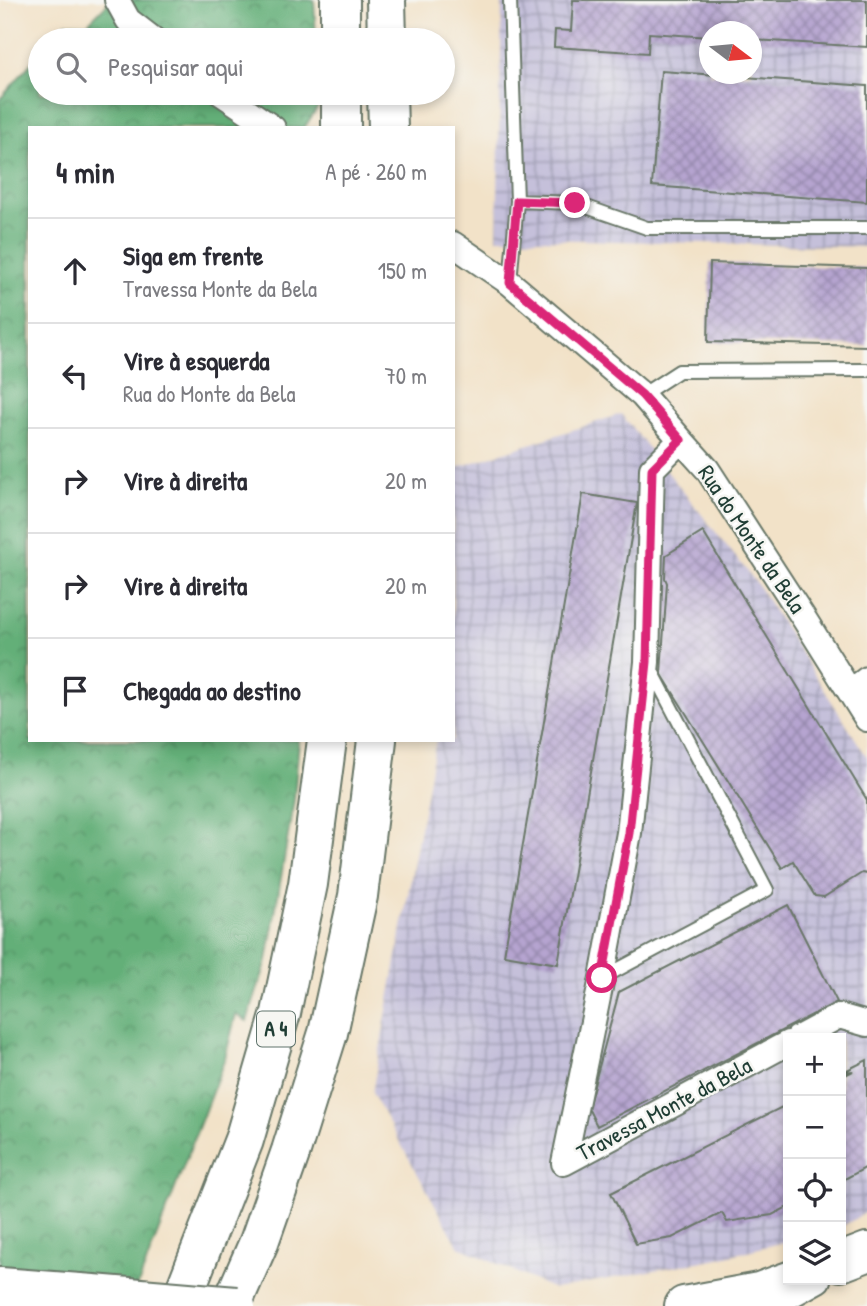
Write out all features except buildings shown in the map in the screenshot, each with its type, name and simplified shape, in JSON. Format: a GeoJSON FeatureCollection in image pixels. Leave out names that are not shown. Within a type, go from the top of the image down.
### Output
{"type":"FeatureCollection","features":[{"type":"Feature","properties":{"kind":"main road"},"geometry":{"type":"LineString","coordinates":[[340,0],[340,28]]}},
{"type":"Feature","properties":{"kind":"main road"},"geometry":{"type":"LineString","coordinates":[[386,0],[387,28]]}},
{"type":"Feature","properties":{"kind":"main road"},"geometry":{"type":"LineString","coordinates":[[341,105],[341,126]]}},
{"type":"Feature","properties":{"kind":"main road"},"geometry":{"type":"LineString","coordinates":[[387,105],[388,126]]}},
{"type":"Feature","properties":{"kind":"main road","name":"A 4"},"geometry":{"type":"LineString","coordinates":[[179,1306],[244,1140],[281,1013],[309,884],[327,742]]}},
{"type":"Feature","properties":{"kind":"main road","name":"A 4"},"geometry":{"type":"LineString","coordinates":[[234,1306],[291,1150],[328,1033],[358,896],[377,742]]}},
{"type":"Feature","properties":{"kind":"main road"},"geometry":{"type":"LineString","coordinates":[[846,1262],[867,1252]]}},
{"type":"Feature","properties":{"kind":"main road"},"geometry":{"type":"LineString","coordinates":[[684,1306],[759,1292],[783,1283]]}},
{"type":"Feature","properties":{"kind":"main road"},"geometry":{"type":"LineString","coordinates":[[0,1287],[234,1306]]}},
{"type":"Feature","properties":{"kind":"street"},"geometry":{"type":"LineString","coordinates":[[117,0],[128,20],[138,28]]}},
{"type":"Feature","properties":{"kind":"street"},"geometry":{"type":"LineString","coordinates":[[239,105],[268,124]]}},
{"type":"Feature","properties":{"kind":"street","name":"Rua do Monte da Bela"},"geometry":{"type":"LineString","coordinates":[[455,245],[510,283],[642,395],[707,469],[859,686],[867,719]]}},
{"type":"Feature","properties":{"kind":"street","name":"Travessa Monte da Bela"},"geometry":{"type":"LineString","coordinates":[[681,440],[652,469],[647,662],[629,833],[564,1163],[783,1046]]}},
{"type":"Feature","properties":{"kind":"street"},"geometry":{"type":"LineString","coordinates":[[807,1033],[839,1016],[867,1024]]}},
{"type":"Feature","properties":{"kind":"street"},"geometry":{"type":"LineString","coordinates":[[772,1306],[809,1285]]}},
{"type":"Feature","properties":{"kind":"lane"},"geometry":{"type":"LineString","coordinates":[[510,0],[517,201],[510,283]]}},
{"type":"Feature","properties":{"kind":"lane"},"geometry":{"type":"LineString","coordinates":[[517,201],[575,203],[646,228],[867,228]]}},
{"type":"Feature","properties":{"kind":"lane"},"geometry":{"type":"LineString","coordinates":[[642,395],[679,371],[867,370]]}},
{"type":"Feature","properties":{"kind":"lane"},"geometry":{"type":"LineString","coordinates":[[602,978],[767,890],[647,662]]}},
{"type":"Feature","properties":{"kind":"shaded area"},"geometry":{"type":"Polygon","coordinates":[[[502,0],[867,0],[867,247],[497,238],[502,0]]]}},
{"type":"Feature","properties":{"kind":"shaded area"},"geometry":{"type":"Polygon","coordinates":[[[621,414],[755,581],[867,757],[867,1212],[846,1224],[846,1033],[783,1033],[783,1242],[719,1258],[554,1289],[459,1247],[372,1093],[436,742],[455,742],[455,468],[621,414]]]}},
{"type":"Feature","properties":{"kind":"green space"},"geometry":{"type":"Polygon","coordinates":[[[111,0],[314,0],[315,28],[62,28],[66,23],[87,24],[111,0]]]}},
{"type":"Feature","properties":{"kind":"green space"},"geometry":{"type":"Polygon","coordinates":[[[28,67],[28,105],[319,105],[305,126],[28,126],[28,742],[299,742],[294,800],[267,961],[247,1021],[236,1014],[225,1058],[130,1306],[0,1306],[0,99],[28,67]]]}},
{"type":"Feature","properties":{"kind":"route"},"geometry":{"type":"LineString","coordinates":[[575,203],[517,201],[510,283],[642,395],[681,440],[652,469],[647,662],[629,833],[602,978]]}}]}
